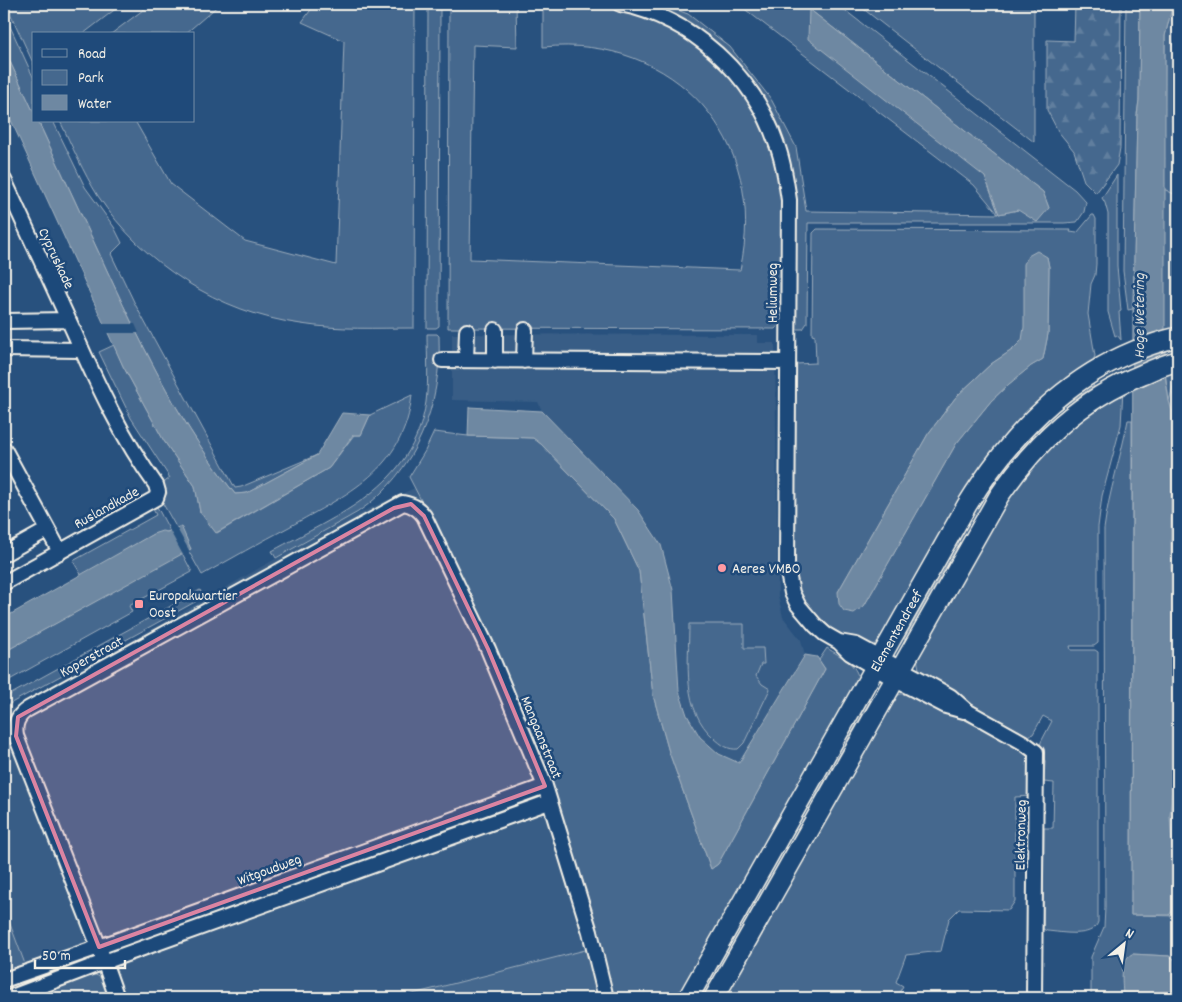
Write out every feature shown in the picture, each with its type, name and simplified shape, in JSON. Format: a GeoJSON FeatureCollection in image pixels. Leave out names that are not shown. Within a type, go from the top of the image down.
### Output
{"type":"FeatureCollection","features":[{"type":"Feature","properties":{"kind":"main road","name":"Elementendreef"},"geometry":{"type":"LineString","coordinates":[[688,998],[967,505],[999,457],[1022,431],[1056,399],[1100,368],[1120,358],[1175,338]]}},
{"type":"Feature","properties":{"kind":"main road","name":"Elementendreef"},"geometry":{"type":"LineString","coordinates":[[714,998],[897,674],[999,496],[1014,474],[1042,442],[1082,407],[1120,384],[1175,362]]}},
{"type":"Feature","properties":{"kind":"street","name":"Heliumweg"},"geometry":{"type":"LineString","coordinates":[[620,4],[642,9],[668,20],[713,50],[732,67],[746,85],[769,123],[785,170],[789,200],[788,582],[804,613],[825,634],[839,642],[850,654],[878,663],[897,674]]}},
{"type":"Feature","properties":{"kind":"street","name":"Cypruskade"},"geometry":{"type":"LineString","coordinates":[[4,180],[81,350]]}},
{"type":"Feature","properties":{"kind":"street"},"geometry":{"type":"LineString","coordinates":[[4,321],[68,320]]}},
{"type":"Feature","properties":{"kind":"street"},"geometry":{"type":"LineString","coordinates":[[495,360],[496,330]]}},
{"type":"Feature","properties":{"kind":"street"},"geometry":{"type":"LineString","coordinates":[[524,361],[525,330]]}},
{"type":"Feature","properties":{"kind":"street"},"geometry":{"type":"LineString","coordinates":[[466,360],[467,331]]}},
{"type":"Feature","properties":{"kind":"street"},"geometry":{"type":"LineString","coordinates":[[4,349],[81,350]]}},
{"type":"Feature","properties":{"kind":"street","name":"Ruslandkade"},"geometry":{"type":"LineString","coordinates":[[4,583],[156,498],[158,492],[156,485],[112,411],[81,350]]}},
{"type":"Feature","properties":{"kind":"street"},"geometry":{"type":"LineString","coordinates":[[442,360],[788,362]]}},
{"type":"Feature","properties":{"kind":"street"},"geometry":{"type":"LineString","coordinates":[[4,449],[60,552]]}},
{"type":"Feature","properties":{"kind":"street","name":"Koperstraat"},"geometry":{"type":"LineString","coordinates":[[117,998],[99,947],[16,736],[18,717],[28,709],[403,503],[411,504]]}},
{"type":"Feature","properties":{"kind":"street","name":"Mangaanstraat"},"geometry":{"type":"LineString","coordinates":[[411,504],[419,509],[424,516],[488,649],[545,786],[590,932],[606,998]]}},
{"type":"Feature","properties":{"kind":"street"},"geometry":{"type":"LineString","coordinates":[[4,554],[47,530]]}},
{"type":"Feature","properties":{"kind":"street","name":"Elektronweg"},"geometry":{"type":"LineString","coordinates":[[897,674],[946,706],[967,712],[1024,743],[1036,752],[1034,998]]}},
{"type":"Feature","properties":{"kind":"street","name":"Witgoudweg"},"geometry":{"type":"LineString","coordinates":[[4,980],[545,786]]}},
{"type":"Feature","properties":{"kind":"street"},"geometry":{"type":"LineString","coordinates":[[9,998],[549,802]]}},
{"type":"Feature","properties":{"kind":"highlighted area"},"geometry":{"type":"Polygon","coordinates":[[[411,504],[424,516],[488,649],[545,786],[99,947],[16,736],[18,717],[394,508],[411,504]]]}},
{"type":"Feature","properties":{"kind":"shaded area","name":"Aeres VMBO"},"geometry":{"type":"Polygon","coordinates":[[[452,334],[758,335],[758,343],[775,343],[778,595],[783,617],[801,640],[805,655],[739,764],[719,755],[699,737],[687,715],[679,691],[673,590],[661,545],[638,510],[542,411],[538,402],[452,400],[452,334]]]}},
{"type":"Feature","properties":{"kind":"shaded area"},"geometry":{"type":"Polygon","coordinates":[[[417,487],[528,696],[619,998],[4,998],[4,713],[346,519],[417,487]]]}},
{"type":"Feature","properties":{"kind":"green space"},"geometry":{"type":"Polygon","coordinates":[[[6,4],[122,4],[86,32],[32,32],[32,61],[6,4]]]}},
{"type":"Feature","properties":{"kind":"green space"},"geometry":{"type":"Polygon","coordinates":[[[151,4],[220,4],[187,32],[114,32],[151,4]]]}},
{"type":"Feature","properties":{"kind":"green space"},"geometry":{"type":"Polygon","coordinates":[[[315,4],[415,4],[414,328],[329,327],[301,324],[241,309],[213,297],[160,263],[116,221],[98,196],[60,122],[136,122],[171,184],[245,241],[336,265],[344,41],[302,22],[315,4]]]}},
{"type":"Feature","properties":{"kind":"green space"},"geometry":{"type":"Polygon","coordinates":[[[428,4],[436,4],[440,8],[439,326],[436,328],[427,328],[428,4]]]}},
{"type":"Feature","properties":{"kind":"green space"},"geometry":{"type":"Polygon","coordinates":[[[449,4],[516,4],[517,47],[473,45],[470,259],[740,270],[746,223],[740,178],[726,139],[702,105],[671,78],[634,58],[591,48],[543,47],[543,4],[583,4],[622,10],[648,18],[673,30],[717,62],[752,105],[765,129],[778,165],[782,197],[783,320],[775,329],[448,328],[449,4]]]}},
{"type":"Feature","properties":{"kind":"green space"},"geometry":{"type":"Polygon","coordinates":[[[641,4],[661,4],[688,14],[730,47],[771,99],[796,147],[806,211],[998,214],[974,185],[738,4],[837,4],[1075,190],[1086,202],[1084,212],[1077,222],[1064,223],[808,223],[807,323],[803,329],[794,329],[794,222],[751,82],[641,4]],[[809,9],[985,177],[999,214],[1018,210],[1049,208],[1043,192],[809,9]]]}},
{"type":"Feature","properties":{"kind":"green space"},"geometry":{"type":"Polygon","coordinates":[[[857,4],[1034,4],[1034,142],[857,4]]]}},
{"type":"Feature","properties":{"kind":"green space"},"geometry":{"type":"Polygon","coordinates":[[[1075,4],[1121,4],[1120,148],[1117,165],[1096,193],[1084,181],[1074,151],[1058,131],[1047,110],[1047,40],[1074,41],[1075,4]]]}},
{"type":"Feature","properties":{"kind":"green space"},"geometry":{"type":"Polygon","coordinates":[[[1126,4],[1140,4],[1133,309],[1128,310],[1123,271],[1126,4]]]}},
{"type":"Feature","properties":{"kind":"green space"},"geometry":{"type":"Polygon","coordinates":[[[1173,4],[1178,4],[1178,196],[1164,189],[1165,36],[1173,4]]]}},
{"type":"Feature","properties":{"kind":"green space"},"geometry":{"type":"Polygon","coordinates":[[[4,13],[32,75],[32,109],[4,49],[4,13]]]}},
{"type":"Feature","properties":{"kind":"green space"},"geometry":{"type":"Polygon","coordinates":[[[38,122],[53,122],[85,187],[114,227],[122,243],[111,254],[136,306],[235,488],[317,455],[247,493],[235,494],[198,443],[166,389],[110,277],[38,122]]]}},
{"type":"Feature","properties":{"kind":"green space"},"geometry":{"type":"Polygon","coordinates":[[[1117,175],[1117,266],[1121,311],[1119,312],[1121,340],[1117,335],[1115,336],[1108,312],[1108,214],[1102,198],[1117,175]]]}},
{"type":"Feature","properties":{"kind":"green space"},"geometry":{"type":"Polygon","coordinates":[[[1164,189],[1178,196],[1178,331],[1164,335],[1164,189]]]}},
{"type":"Feature","properties":{"kind":"green space"},"geometry":{"type":"Polygon","coordinates":[[[1094,215],[1096,219],[1096,264],[1095,275],[1091,284],[1088,314],[1095,356],[1092,363],[1048,398],[879,643],[865,644],[843,635],[814,613],[802,596],[798,585],[794,557],[796,364],[816,363],[815,336],[812,335],[813,233],[817,229],[1071,230],[1070,232],[1077,233],[1094,215]],[[1047,257],[1022,340],[1012,350],[991,364],[956,397],[928,434],[838,592],[864,606],[956,444],[991,401],[1031,366],[1043,359],[1048,334],[1049,267],[1047,257]]]}},
{"type":"Feature","properties":{"kind":"green space"},"geometry":{"type":"Polygon","coordinates":[[[427,334],[437,334],[439,336],[439,362],[436,387],[430,411],[410,457],[396,477],[378,496],[358,512],[276,558],[272,551],[322,524],[369,495],[389,477],[406,456],[418,431],[426,402],[428,376],[427,334]]]}},
{"type":"Feature","properties":{"kind":"green space"},"geometry":{"type":"Polygon","coordinates":[[[114,345],[123,366],[164,441],[195,486],[200,512],[217,533],[329,468],[354,435],[361,435],[370,415],[412,395],[407,421],[398,443],[385,461],[351,491],[202,575],[188,550],[191,549],[162,502],[167,493],[162,484],[170,478],[131,418],[99,352],[114,345]]]}},
{"type":"Feature","properties":{"kind":"green space"},"geometry":{"type":"Polygon","coordinates":[[[1178,366],[1178,383],[1174,384],[1169,401],[1165,371],[1178,366]]]}},
{"type":"Feature","properties":{"kind":"green space"},"geometry":{"type":"Polygon","coordinates":[[[1091,382],[1094,386],[1057,412],[1038,432],[909,642],[904,639],[957,547],[966,520],[1027,434],[1091,382]]]}},
{"type":"Feature","properties":{"kind":"green space"},"geometry":{"type":"Polygon","coordinates":[[[1178,383],[1178,584],[1173,577],[1171,568],[1172,411],[1169,401],[1174,384],[1178,383]]]}},
{"type":"Feature","properties":{"kind":"green space"},"geometry":{"type":"Polygon","coordinates":[[[1123,389],[1121,425],[1102,496],[1098,527],[1098,643],[1094,646],[1070,646],[1071,650],[1095,650],[1098,652],[1098,922],[1090,931],[1083,933],[1047,931],[1043,929],[1044,828],[1053,828],[1054,783],[1044,782],[1045,761],[1040,746],[1052,721],[1043,716],[1033,734],[1028,736],[978,708],[925,674],[919,669],[917,658],[996,512],[1050,442],[1123,389]]]}},
{"type":"Feature","properties":{"kind":"green space"},"geometry":{"type":"Polygon","coordinates":[[[1128,420],[1132,420],[1131,915],[1178,916],[1178,998],[1175,998],[1176,962],[1173,958],[1169,956],[1132,954],[1123,964],[1123,998],[1091,998],[1091,957],[1104,927],[1105,908],[1104,529],[1128,420]]]}},
{"type":"Feature","properties":{"kind":"green space"},"geometry":{"type":"Polygon","coordinates":[[[434,432],[468,436],[533,438],[614,519],[639,571],[653,695],[669,752],[711,869],[718,864],[825,669],[819,660],[827,648],[848,661],[858,675],[859,681],[682,998],[613,998],[584,887],[557,802],[482,618],[409,477],[434,432]]]}},
{"type":"Feature","properties":{"kind":"green space"},"geometry":{"type":"Polygon","coordinates":[[[156,505],[170,531],[153,534],[82,576],[73,561],[156,515],[152,507],[156,505]]]}},
{"type":"Feature","properties":{"kind":"green space"},"geometry":{"type":"Polygon","coordinates":[[[182,553],[192,572],[129,606],[132,612],[4,683],[4,652],[182,553]]]}},
{"type":"Feature","properties":{"kind":"green space"},"geometry":{"type":"Polygon","coordinates":[[[200,590],[204,597],[4,707],[4,698],[200,590]]]}},
{"type":"Feature","properties":{"kind":"green space"},"geometry":{"type":"Polygon","coordinates":[[[689,624],[744,624],[744,648],[763,648],[764,664],[761,664],[756,676],[762,684],[770,689],[744,743],[738,749],[728,748],[717,741],[703,726],[696,713],[689,685],[689,624]]]}},
{"type":"Feature","properties":{"kind":"green space"},"geometry":{"type":"Polygon","coordinates":[[[908,694],[959,717],[1016,745],[1030,757],[1032,796],[1015,797],[1015,901],[1009,910],[959,909],[949,919],[941,951],[906,955],[896,982],[903,986],[896,998],[721,998],[896,696],[908,694]]]}},
{"type":"Feature","properties":{"kind":"green space"},"geometry":{"type":"Polygon","coordinates":[[[866,696],[871,699],[813,801],[803,828],[707,998],[695,998],[866,696]]]}},
{"type":"Feature","properties":{"kind":"green space"},"geometry":{"type":"Polygon","coordinates":[[[1178,775],[1178,916],[1169,915],[1175,908],[1176,897],[1170,816],[1172,794],[1178,775]]]}},
{"type":"Feature","properties":{"kind":"green space"},"geometry":{"type":"Polygon","coordinates":[[[4,908],[25,964],[8,970],[4,968],[4,908]]]}},
{"type":"Feature","properties":{"kind":"green space"},"geometry":{"type":"Polygon","coordinates":[[[589,949],[601,998],[397,998],[589,949]]]}},
{"type":"Feature","properties":{"kind":"green space"},"geometry":{"type":"Polygon","coordinates":[[[88,974],[98,976],[104,981],[111,998],[23,998],[88,974]]]}},
{"type":"Feature","properties":{"kind":"water","name":"Hoge Wetering"},"geometry":{"type":"Polygon","coordinates":[[[1140,4],[1173,4],[1165,36],[1165,375],[1172,411],[1171,568],[1173,577],[1178,584],[1178,775],[1172,794],[1170,816],[1176,897],[1175,908],[1169,915],[1131,915],[1133,309],[1140,4]]]}},
{"type":"Feature","properties":{"kind":"water"},"geometry":{"type":"Polygon","coordinates":[[[809,9],[1043,192],[1049,208],[1037,222],[1018,210],[999,214],[985,177],[808,39],[809,9]]]}},
{"type":"Feature","properties":{"kind":"water"},"geometry":{"type":"Polygon","coordinates":[[[4,49],[32,109],[32,122],[38,122],[151,362],[198,443],[235,494],[247,493],[317,455],[342,413],[370,415],[361,435],[353,435],[329,468],[216,533],[200,512],[195,486],[164,441],[123,366],[4,105],[4,49]]]}},
{"type":"Feature","properties":{"kind":"water"},"geometry":{"type":"Polygon","coordinates":[[[1037,251],[1047,257],[1049,267],[1048,334],[1043,359],[1031,366],[991,401],[956,444],[864,606],[854,613],[844,611],[839,604],[838,592],[928,434],[956,397],[991,364],[1012,350],[1022,340],[1024,327],[1024,264],[1028,256],[1037,251]]]}},
{"type":"Feature","properties":{"kind":"water"},"geometry":{"type":"Polygon","coordinates":[[[469,407],[542,411],[638,510],[661,545],[673,590],[679,691],[687,715],[700,737],[719,754],[739,763],[805,655],[817,657],[825,669],[718,864],[711,869],[669,752],[653,695],[639,571],[614,519],[533,438],[468,436],[469,407]]]}},
{"type":"Feature","properties":{"kind":"water"},"geometry":{"type":"Polygon","coordinates":[[[181,526],[191,549],[4,652],[4,618],[153,534],[162,531],[167,532],[181,526]]]}},
{"type":"Feature","properties":{"kind":"water"},"geometry":{"type":"Polygon","coordinates":[[[1132,954],[1169,956],[1173,958],[1176,962],[1175,998],[1123,998],[1123,968],[1128,957],[1132,954]]]}},
{"type":"Feature","properties":{"kind":"pier"},"geometry":{"type":"Polygon","coordinates":[[[102,324],[135,324],[139,333],[106,333],[102,324]]]}},
{"type":"Feature","properties":{"kind":"pier"},"geometry":{"type":"Polygon","coordinates":[[[175,525],[190,552],[183,555],[169,529],[175,525]]]}},
{"type":"Feature","properties":{"kind":"place","name":"Aeres VMBO"},"geometry":{"type":"Point","coordinates":[722,568]}},
{"type":"Feature","properties":{"kind":"place","name":"Europakwartier Oost"},"geometry":{"type":"Point","coordinates":[139,604]}}]}
